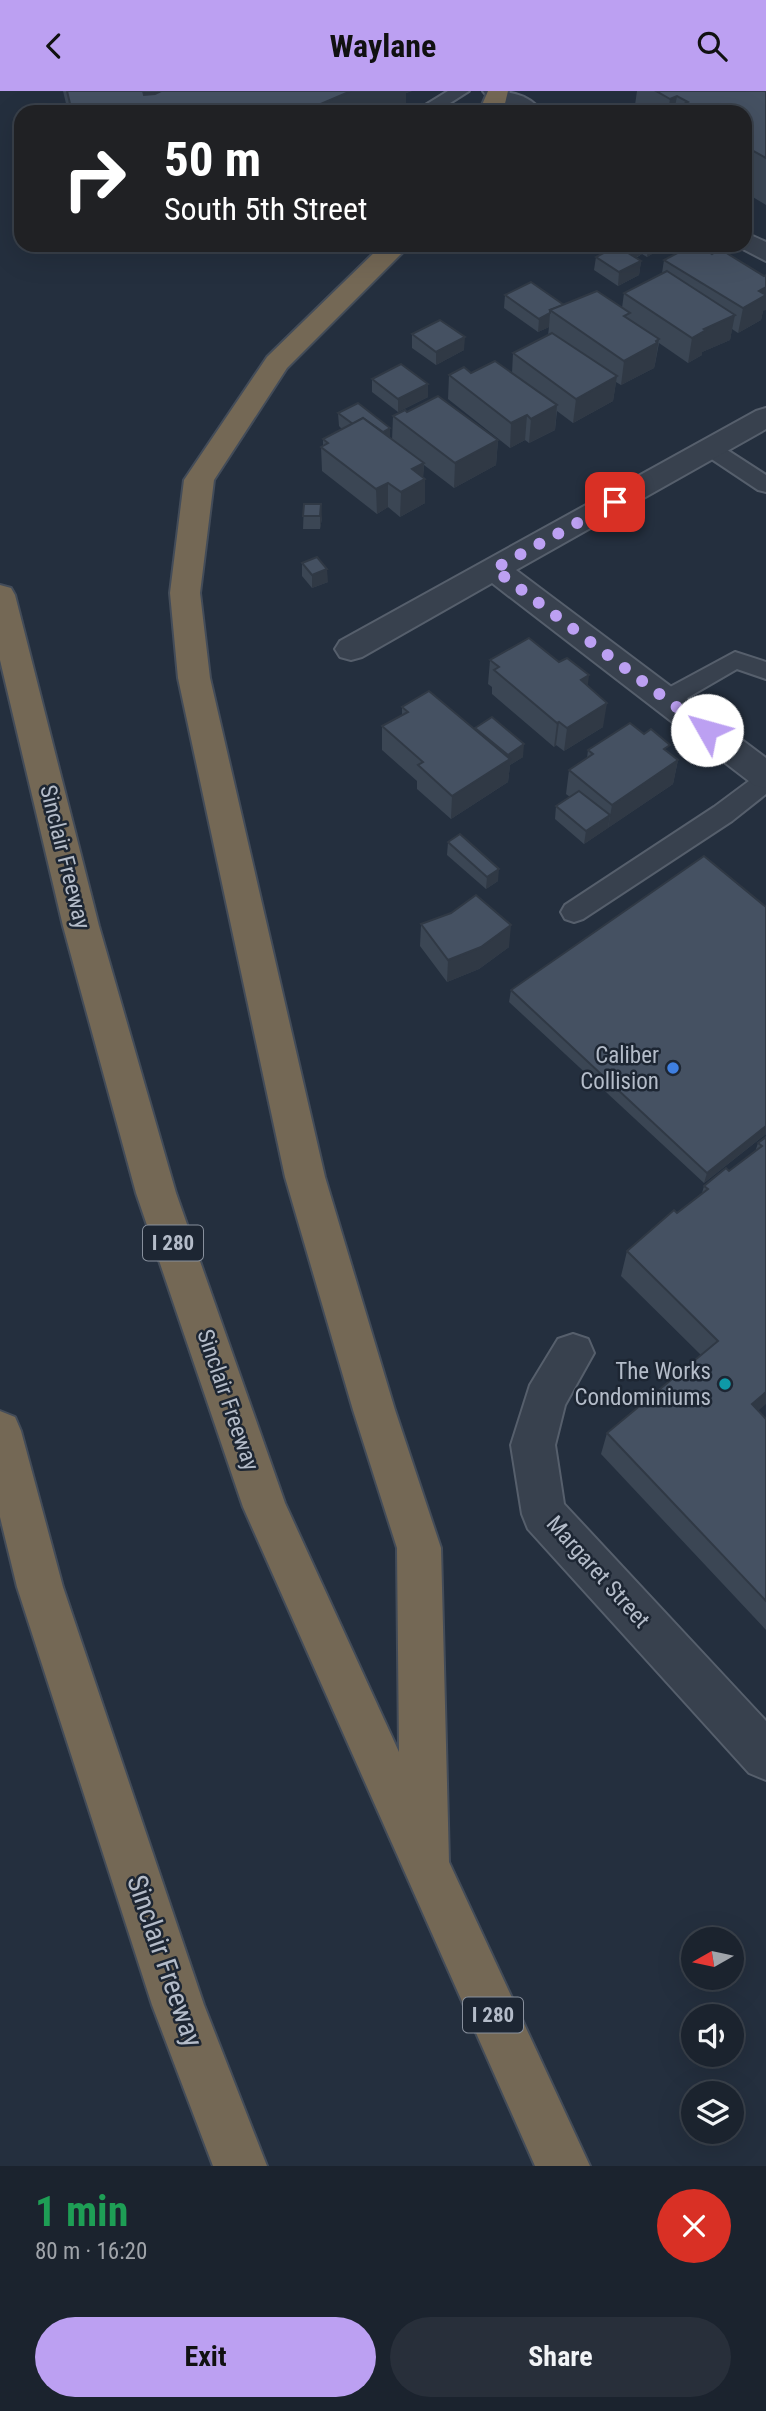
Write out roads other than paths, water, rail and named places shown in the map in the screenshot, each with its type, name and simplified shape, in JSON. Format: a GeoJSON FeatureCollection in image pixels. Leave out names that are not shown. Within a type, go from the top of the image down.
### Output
{"type":"FeatureCollection","features":[{"type":"Feature","properties":{"kind":"highway"},"geometry":{"type":"LineString","coordinates":[[351,287],[379,252]]}},
{"type":"Feature","properties":{"kind":"highway"},"geometry":{"type":"LineString","coordinates":[[389,252],[277,363],[200,481],[185,593],[194,678],[305,1177],[373,1410],[419,1548],[425,1864]]}},
{"type":"Feature","properties":{"kind":"highway","name":"Sinclair Freeway"},"geometry":{"type":"LineString","coordinates":[[0,595],[81,926],[156,1193],[265,1507],[563,2166]]}},
{"type":"Feature","properties":{"kind":"highway","name":"Sinclair Freeway"},"geometry":{"type":"LineString","coordinates":[[0,1431],[45,1600],[178,2005],[240,2166]]}},
{"type":"Feature","properties":{"kind":"street"},"geometry":{"type":"LineString","coordinates":[[497,97],[515,105]]}},
{"type":"Feature","properties":{"kind":"street"},"geometry":{"type":"LineString","coordinates":[[351,649],[766,417]]}},
{"type":"Feature","properties":{"kind":"street"},"geometry":{"type":"LineString","coordinates":[[494,569],[667,699],[766,778]]}},
{"type":"Feature","properties":{"kind":"street","name":"Margaret Street"},"geometry":{"type":"LineString","coordinates":[[573,1353],[545,1399],[533,1445],[544,1514],[766,1756]]}},
{"type":"Feature","properties":{"kind":"lane"},"geometry":{"type":"LineString","coordinates":[[435,105],[460,91]]}},
{"type":"Feature","properties":{"kind":"lane"},"geometry":{"type":"LineString","coordinates":[[711,449],[766,485]]}},
{"type":"Feature","properties":{"kind":"lane"},"geometry":{"type":"LineString","coordinates":[[667,699],[735,660],[766,671]]}},
{"type":"Feature","properties":{"kind":"lane"},"geometry":{"type":"LineString","coordinates":[[574,912],[723,814],[766,778]]}},
{"type":"Feature","properties":{"kind":"place","name":"Caliber Collision"},"geometry":{"type":"Point","coordinates":[673,1068]}},
{"type":"Feature","properties":{"kind":"place","name":"The Works Condominiums"},"geometry":{"type":"Point","coordinates":[725,1384]}}]}
